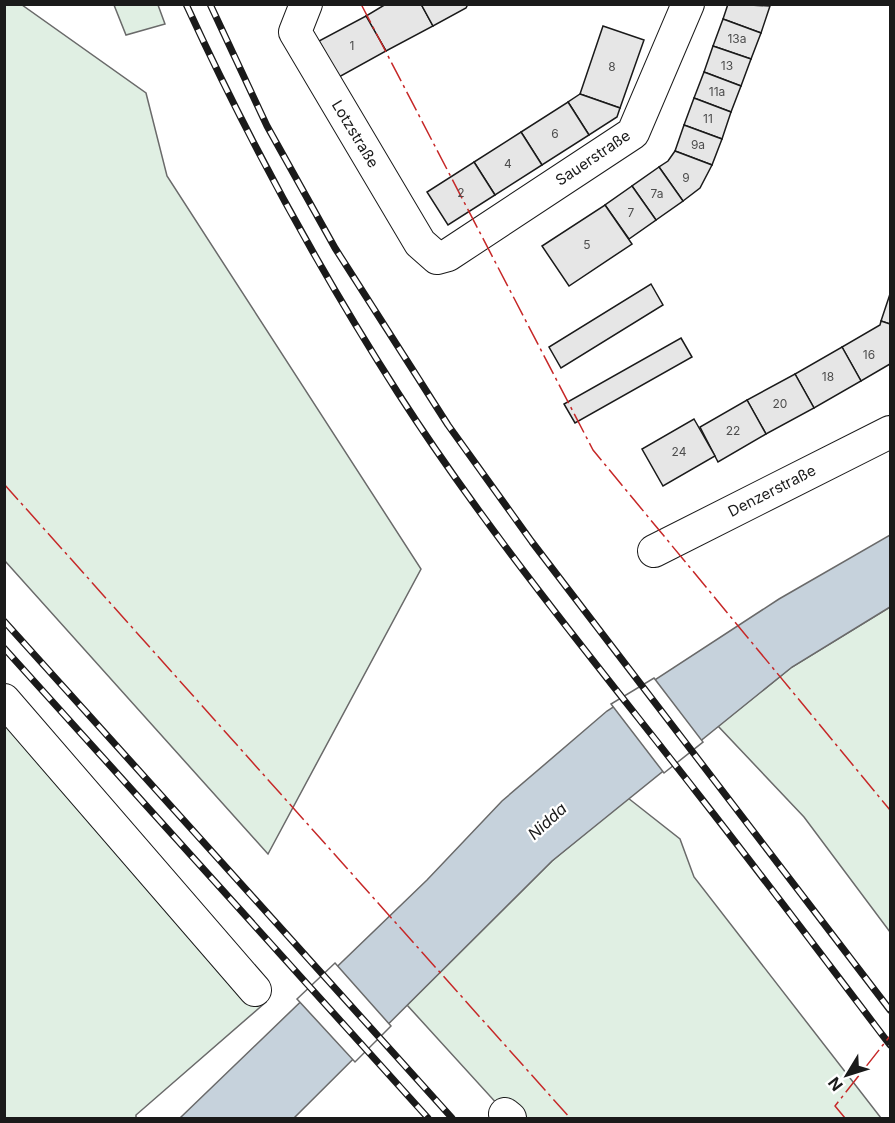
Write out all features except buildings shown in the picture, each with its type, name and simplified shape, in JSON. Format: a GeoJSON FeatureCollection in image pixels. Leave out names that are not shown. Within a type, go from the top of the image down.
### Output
{"type":"FeatureCollection","features":[{"type":"Feature","properties":{"kind":"street","name":"Lotzstraße"},"geometry":{"type":"LineString","coordinates":[[306,4],[295,33],[420,243],[437,258]]}},
{"type":"Feature","properties":{"kind":"street","name":"Sauerstraße"},"geometry":{"type":"LineString","coordinates":[[437,258],[448,255],[633,132],[688,4]]}},
{"type":"Feature","properties":{"kind":"street","name":"Denzerstraße"},"geometry":{"type":"LineString","coordinates":[[654,551],[891,432]]}},
{"type":"Feature","properties":{"kind":"street"},"geometry":{"type":"LineString","coordinates":[[4,700],[255,990]]}},
{"type":"Feature","properties":{"kind":"green space"},"geometry":{"type":"Polygon","coordinates":[[[4,5],[22,5],[146,93],[167,176],[421,569],[268,854],[5,561],[4,5]]]}},
{"type":"Feature","properties":{"kind":"green space"},"geometry":{"type":"Polygon","coordinates":[[[114,5],[158,5],[165,24],[126,35],[114,5]]]}},
{"type":"Feature","properties":{"kind":"green space"},"geometry":{"type":"Polygon","coordinates":[[[890,607],[890,932],[804,817],[718,726],[792,667],[890,607]]]}},
{"type":"Feature","properties":{"kind":"green space"},"geometry":{"type":"Polygon","coordinates":[[[4,717],[266,1002],[136,1115],[136,1118],[5,1118],[4,717]]]}},
{"type":"Feature","properties":{"kind":"green space"},"geometry":{"type":"Polygon","coordinates":[[[628,798],[680,839],[694,877],[881,1118],[510,1118],[407,1005],[552,861],[628,798]]]}},
{"type":"Feature","properties":{"kind":"water","name":"Nidda"},"geometry":{"type":"Polygon","coordinates":[[[890,535],[890,607],[792,667],[552,861],[294,1118],[180,1118],[427,880],[502,801],[607,711],[779,599],[890,535]]]}},
{"type":"Feature","properties":{"kind":"pier"},"geometry":{"type":"Polygon","coordinates":[[[654,678],[703,742],[664,773],[611,704],[654,678]]]}},
{"type":"Feature","properties":{"kind":"pier"},"geometry":{"type":"Polygon","coordinates":[[[335,963],[391,1026],[355,1062],[297,999],[335,963]]]}},
{"type":"Feature","properties":{"kind":"railway"},"geometry":{"type":"LineString","coordinates":[[186,4],[234,104],[312,251],[368,346],[433,445],[468,496],[544,597],[890,1045]]}},
{"type":"Feature","properties":{"kind":"railway"},"geometry":{"type":"LineString","coordinates":[[210,4],[267,126],[335,248],[448,425],[532,542],[890,1010]]}},
{"type":"Feature","properties":{"kind":"railway"},"geometry":{"type":"LineString","coordinates":[[4,621],[452,1118]]}},
{"type":"Feature","properties":{"kind":"railway"},"geometry":{"type":"LineString","coordinates":[[4,648],[428,1118]]}},
{"type":"Feature","properties":{"kind":"power"},"geometry":{"type":"LineString","coordinates":[[361,4],[593,450],[890,810]]}},
{"type":"Feature","properties":{"kind":"power"},"geometry":{"type":"LineString","coordinates":[[4,484],[570,1118]]}},
{"type":"Feature","properties":{"kind":"power"},"geometry":{"type":"LineString","coordinates":[[845,1118],[835,1106],[890,1036]]}}]}
